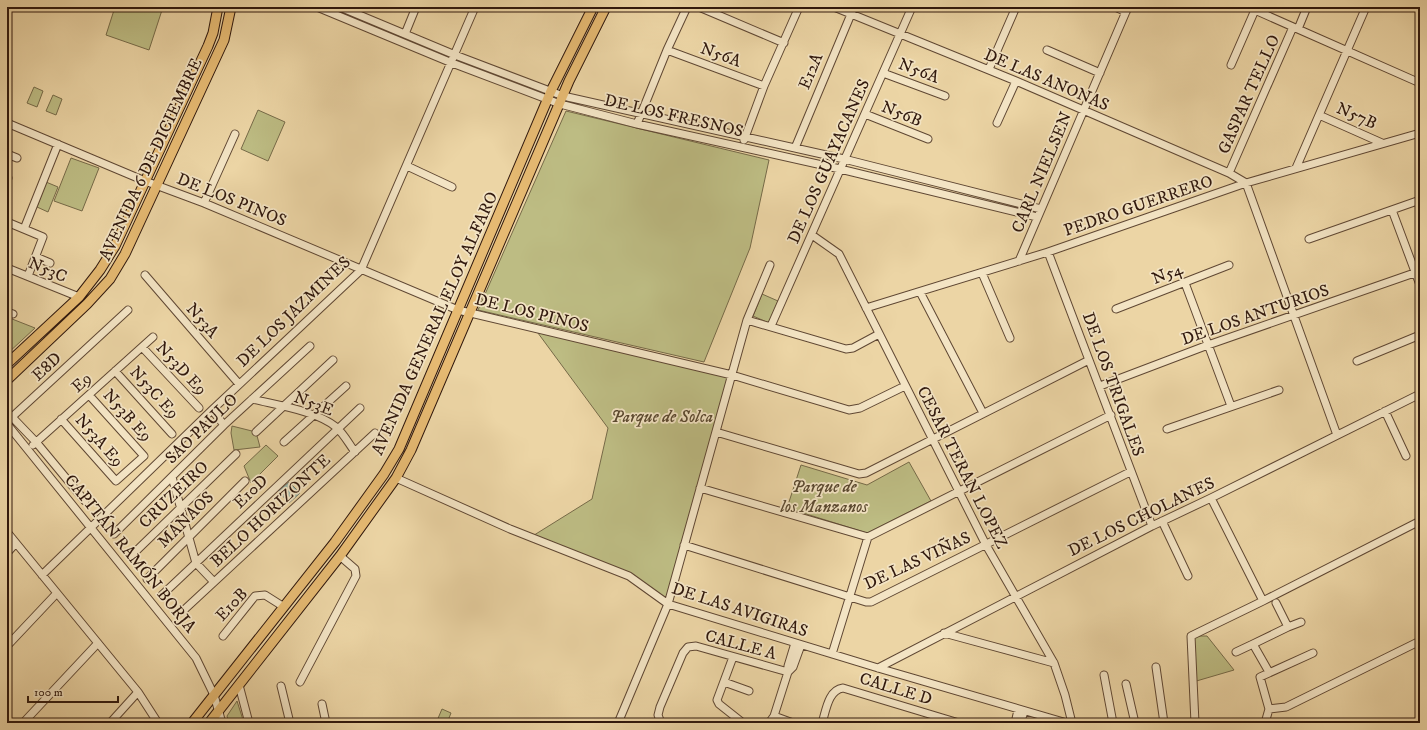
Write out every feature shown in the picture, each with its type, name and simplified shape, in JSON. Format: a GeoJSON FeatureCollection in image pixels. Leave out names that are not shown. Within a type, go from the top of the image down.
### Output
{"type":"FeatureCollection","features":[{"type":"Feature","properties":{"kind":"main road","name":"AVENIDA 6 DE DICIEMBRE"},"geometry":{"type":"LineString","coordinates":[[7,364],[79,297],[100,270],[115,246],[208,46],[213,33],[218,7]]}},
{"type":"Feature","properties":{"kind":"main road","name":"AVENIDA 6 DE DICIEMBRE"},"geometry":{"type":"LineString","coordinates":[[7,380],[87,304],[110,279],[125,254],[224,40],[231,7]]}},
{"type":"Feature","properties":{"kind":"main road","name":"AVENIDA GENERAL ELOY ALFARO"},"geometry":{"type":"LineString","coordinates":[[192,723],[335,542],[391,462],[413,419],[549,95],[593,7]]}},
{"type":"Feature","properties":{"kind":"main road","name":"AVENIDA GENERAL ELOY ALFARO"},"geometry":{"type":"LineString","coordinates":[[209,723],[340,556],[396,478],[411,450],[471,314],[561,100],[586,45],[606,7]]}},
{"type":"Feature","properties":{"kind":"street","name":"DE LOS FRESNOS"},"geometry":{"type":"LineString","coordinates":[[317,7],[338,9],[405,34],[561,100],[637,124],[742,146],[1037,217]]}},
{"type":"Feature","properties":{"kind":"street"},"geometry":{"type":"LineString","coordinates":[[405,34],[416,7]]}},
{"type":"Feature","properties":{"kind":"street","name":"DE LOS JAZMINES"},"geometry":{"type":"LineString","coordinates":[[42,575],[239,384],[361,270],[475,7]]}},
{"type":"Feature","properties":{"kind":"street"},"geometry":{"type":"LineString","coordinates":[[637,124],[667,50],[687,7]]}},
{"type":"Feature","properties":{"kind":"street"},"geometry":{"type":"LineString","coordinates":[[699,7],[784,43]]}},
{"type":"Feature","properties":{"kind":"street"},"geometry":{"type":"LineString","coordinates":[[742,146],[764,86],[799,7]]}},
{"type":"Feature","properties":{"kind":"street","name":"DE LAS ANONAS"},"geometry":{"type":"LineString","coordinates":[[834,7],[1016,80],[1084,111],[1229,173],[1246,183]]}},
{"type":"Feature","properties":{"kind":"street","name":"E12A"},"geometry":{"type":"LineString","coordinates":[[795,148],[854,7]]}},
{"type":"Feature","properties":{"kind":"street","name":"DE LOS GUAYACANES"},"geometry":{"type":"LineString","coordinates":[[771,326],[912,7]]}},
{"type":"Feature","properties":{"kind":"street"},"geometry":{"type":"LineString","coordinates":[[989,69],[1016,7]]}},
{"type":"Feature","properties":{"kind":"street"},"geometry":{"type":"LineString","coordinates":[[1115,7],[1127,9]]}},
{"type":"Feature","properties":{"kind":"street","name":"GASPAR TELLO"},"geometry":{"type":"LineString","coordinates":[[1229,173],[1307,7]]}},
{"type":"Feature","properties":{"kind":"street"},"geometry":{"type":"LineString","coordinates":[[1296,168],[1366,7]]}},
{"type":"Feature","properties":{"kind":"street","name":"DE LOS FRESNOS"},"geometry":{"type":"LineString","coordinates":[[338,9],[452,63],[549,95]]}},
{"type":"Feature","properties":{"kind":"street","name":"CARL NIELSEN"},"geometry":{"type":"LineString","coordinates":[[1019,261],[1040,208],[1084,111],[1127,9]]}},
{"type":"Feature","properties":{"kind":"street"},"geometry":{"type":"LineString","coordinates":[[1231,65],[1251,9],[1265,11],[1296,28],[1420,83]]}},
{"type":"Feature","properties":{"kind":"street","name":"N56A"},"geometry":{"type":"LineString","coordinates":[[667,50],[764,86]]}},
{"type":"Feature","properties":{"kind":"street"},"geometry":{"type":"LineString","coordinates":[[1047,50],[1100,73]]}},
{"type":"Feature","properties":{"kind":"street","name":"N56A"},"geometry":{"type":"LineString","coordinates":[[883,73],[944,96]]}},
{"type":"Feature","properties":{"kind":"street"},"geometry":{"type":"LineString","coordinates":[[997,123],[1016,80]]}},
{"type":"Feature","properties":{"kind":"street","name":"DE LOS FRESNOS"},"geometry":{"type":"LineString","coordinates":[[561,100],[641,113],[746,136],[1040,208]]}},
{"type":"Feature","properties":{"kind":"street","name":"N56B"},"geometry":{"type":"LineString","coordinates":[[865,114],[928,139]]}},
{"type":"Feature","properties":{"kind":"street","name":"N57B"},"geometry":{"type":"LineString","coordinates":[[1319,115],[1382,143]]}},
{"type":"Feature","properties":{"kind":"street","name":"DE LOS PINOS"},"geometry":{"type":"LineString","coordinates":[[7,123],[145,181],[158,184],[204,203],[458,310],[471,314],[732,375],[849,410],[860,408],[905,386]]}},
{"type":"Feature","properties":{"kind":"street","name":"PEDRO GUERRERO"},"geometry":{"type":"LineString","coordinates":[[866,308],[1048,252],[1246,183],[1420,133]]}},
{"type":"Feature","properties":{"kind":"street"},"geometry":{"type":"LineString","coordinates":[[204,203],[235,134]]}},
{"type":"Feature","properties":{"kind":"street"},"geometry":{"type":"LineString","coordinates":[[24,229],[58,144]]}},
{"type":"Feature","properties":{"kind":"street"},"geometry":{"type":"LineString","coordinates":[[7,154],[17,158]]}},
{"type":"Feature","properties":{"kind":"street"},"geometry":{"type":"LineString","coordinates":[[407,166],[452,187]]}},
{"type":"Feature","properties":{"kind":"street"},"geometry":{"type":"LineString","coordinates":[[883,179],[885,169]]}},
{"type":"Feature","properties":{"kind":"street"},"geometry":{"type":"LineString","coordinates":[[1246,183],[1337,435]]}},
{"type":"Feature","properties":{"kind":"street"},"geometry":{"type":"LineString","coordinates":[[944,194],[946,185]]}},
{"type":"Feature","properties":{"kind":"street"},"geometry":{"type":"LineString","coordinates":[[1310,239],[1420,200]]}},
{"type":"Feature","properties":{"kind":"street"},"geometry":{"type":"LineString","coordinates":[[1392,210],[1418,271],[1420,285]]}},
{"type":"Feature","properties":{"kind":"street"},"geometry":{"type":"LineString","coordinates":[[7,222],[43,237],[28,276]]}},
{"type":"Feature","properties":{"kind":"street","name":"CESAR TERAN LOPEZ"},"geometry":{"type":"LineString","coordinates":[[812,235],[839,254],[905,386],[933,437],[958,491],[986,545],[1054,663],[1065,695],[1072,723]]}},
{"type":"Feature","properties":{"kind":"street","name":"DE LOS TRIGALES"},"geometry":{"type":"LineString","coordinates":[[1048,252],[1111,415],[1130,472],[1152,526]]}},
{"type":"Feature","properties":{"kind":"street"},"geometry":{"type":"LineString","coordinates":[[36,257],[50,263]]}},
{"type":"Feature","properties":{"kind":"street"},"geometry":{"type":"LineString","coordinates":[[618,723],[668,604],[747,320],[770,265]]}},
{"type":"Feature","properties":{"kind":"street","name":"N54"},"geometry":{"type":"LineString","coordinates":[[1116,308],[1229,265]]}},
{"type":"Feature","properties":{"kind":"street","name":"N53C"},"geometry":{"type":"LineString","coordinates":[[7,268],[79,297]]}},
{"type":"Feature","properties":{"kind":"street","name":"DE LOS ANTURIOS"},"geometry":{"type":"LineString","coordinates":[[1100,386],[1208,345],[1294,316],[1418,271]]}},
{"type":"Feature","properties":{"kind":"street"},"geometry":{"type":"LineString","coordinates":[[982,273],[1010,338]]}},
{"type":"Feature","properties":{"kind":"street","name":"N53A"},"geometry":{"type":"LineString","coordinates":[[145,274],[239,384]]}},
{"type":"Feature","properties":{"kind":"street"},"geometry":{"type":"LineString","coordinates":[[1185,283],[1231,406]]}},
{"type":"Feature","properties":{"kind":"street"},"geometry":{"type":"LineString","coordinates":[[920,292],[983,413]]}},
{"type":"Feature","properties":{"kind":"street","name":"E8D"},"geometry":{"type":"LineString","coordinates":[[85,502],[36,442],[12,417],[128,310]]}},
{"type":"Feature","properties":{"kind":"street"},"geometry":{"type":"LineString","coordinates":[[747,320],[846,349],[853,348],[879,334]]}},
{"type":"Feature","properties":{"kind":"street"},"geometry":{"type":"LineString","coordinates":[[1357,361],[1420,335]]}},
{"type":"Feature","properties":{"kind":"street","name":"E9"},"geometry":{"type":"LineString","coordinates":[[28,449],[153,337]]}},
{"type":"Feature","properties":{"kind":"street","name":"SAO PAULO"},"geometry":{"type":"LineString","coordinates":[[114,534],[224,425],[310,346]]}},
{"type":"Feature","properties":{"kind":"street","name":"N53D E9"},"geometry":{"type":"LineString","coordinates":[[142,347],[199,408]]}},
{"type":"Feature","properties":{"kind":"street"},"geometry":{"type":"LineString","coordinates":[[256,432],[333,360]]}},
{"type":"Feature","properties":{"kind":"street"},"geometry":{"type":"LineString","coordinates":[[716,432],[859,474],[1089,360]]}},
{"type":"Feature","properties":{"kind":"street","name":"N53C E9"},"geometry":{"type":"LineString","coordinates":[[115,371],[172,434]]}},
{"type":"Feature","properties":{"kind":"street"},"geometry":{"type":"LineString","coordinates":[[284,442],[346,386]]}},
{"type":"Feature","properties":{"kind":"street"},"geometry":{"type":"LineString","coordinates":[[1167,429],[1279,390]]}},
{"type":"Feature","properties":{"kind":"street","name":"DE LOS CHOLANES"},"geometry":{"type":"LineString","coordinates":[[878,668],[1162,520],[1212,498],[1420,394]]}},
{"type":"Feature","properties":{"kind":"street","name":"N53B E9"},"geometry":{"type":"LineString","coordinates":[[89,395],[144,456],[116,481]]}},
{"type":"Feature","properties":{"kind":"street","name":"N53E"},"geometry":{"type":"LineString","coordinates":[[252,400],[284,407],[327,422],[338,428],[355,452]]}},
{"type":"Feature","properties":{"kind":"street","name":"E10D"},"geometry":{"type":"LineString","coordinates":[[162,595],[360,408]]}},
{"type":"Feature","properties":{"kind":"street"},"geometry":{"type":"LineString","coordinates":[[212,410],[224,425]]}},
{"type":"Feature","properties":{"kind":"street"},"geometry":{"type":"LineString","coordinates":[[1385,412],[1406,456]]}},
{"type":"Feature","properties":{"kind":"street"},"geometry":{"type":"LineString","coordinates":[[700,488],[868,537],[1111,415]]}},
{"type":"Feature","properties":{"kind":"street","name":"N53A E9"},"geometry":{"type":"LineString","coordinates":[[61,419],[116,481]]}},
{"type":"Feature","properties":{"kind":"street","name":"CAPITÁN RAMÓN BORJA"},"geometry":{"type":"LineString","coordinates":[[7,424],[91,526],[196,658],[214,695],[222,723]]}},
{"type":"Feature","properties":{"kind":"street","name":"BELO HORIZONTE"},"geometry":{"type":"LineString","coordinates":[[185,609],[376,433]]}},
{"type":"Feature","properties":{"kind":"street","name":"CRUZEIRO"},"geometry":{"type":"LineString","coordinates":[[132,555],[236,454]]}},
{"type":"Feature","properties":{"kind":"street","name":"DE LAS VIÑAS"},"geometry":{"type":"LineString","coordinates":[[684,545],[850,598],[871,602],[1130,472]]}},
{"type":"Feature","properties":{"kind":"street"},"geometry":{"type":"LineString","coordinates":[[172,477],[196,563],[214,582]]}},
{"type":"Feature","properties":{"kind":"street","name":"DE LAS AVIGIRAS"},"geometry":{"type":"LineString","coordinates":[[396,478],[510,529],[629,576],[668,604],[1021,711],[1067,723]]}},
{"type":"Feature","properties":{"kind":"street","name":"MANAOS"},"geometry":{"type":"LineString","coordinates":[[147,579],[245,481]]}},
{"type":"Feature","properties":{"kind":"street"},"geometry":{"type":"LineString","coordinates":[[1212,498],[1263,601]]}},
{"type":"Feature","properties":{"kind":"street"},"geometry":{"type":"LineString","coordinates":[[1162,520],[1188,576]]}},
{"type":"Feature","properties":{"kind":"street"},"geometry":{"type":"LineString","coordinates":[[1196,723],[1191,636],[1420,521]]}},
{"type":"Feature","properties":{"kind":"street"},"geometry":{"type":"LineString","coordinates":[[7,532],[138,692],[158,723]]}},
{"type":"Feature","properties":{"kind":"street"},"geometry":{"type":"LineString","coordinates":[[832,654],[868,537]]}},
{"type":"Feature","properties":{"kind":"street"},"geometry":{"type":"LineString","coordinates":[[7,553],[16,543]]}},
{"type":"Feature","properties":{"kind":"street"},"geometry":{"type":"LineString","coordinates":[[300,682],[356,576],[355,568],[340,556]]}},
{"type":"Feature","properties":{"kind":"street"},"geometry":{"type":"LineString","coordinates":[[7,646],[57,593]]}},
{"type":"Feature","properties":{"kind":"street","name":"E10B"},"geometry":{"type":"LineString","coordinates":[[223,636],[255,596],[265,595],[284,607]]}},
{"type":"Feature","properties":{"kind":"street"},"geometry":{"type":"LineString","coordinates":[[1276,603],[1288,627]]}},
{"type":"Feature","properties":{"kind":"street"},"geometry":{"type":"LineString","coordinates":[[1236,652],[1301,622]]}},
{"type":"Feature","properties":{"kind":"street"},"geometry":{"type":"LineString","coordinates":[[944,633],[1054,663]]}},
{"type":"Feature","properties":{"kind":"street"},"geometry":{"type":"LineString","coordinates":[[1269,709],[1286,707],[1420,641]]}},
{"type":"Feature","properties":{"kind":"street"},"geometry":{"type":"LineString","coordinates":[[23,723],[98,643]]}},
{"type":"Feature","properties":{"kind":"street"},"geometry":{"type":"LineString","coordinates":[[769,723],[774,716],[788,672],[793,667],[798,644]]}},
{"type":"Feature","properties":{"kind":"street"},"geometry":{"type":"LineString","coordinates":[[1253,644],[1269,672]]}},
{"type":"Feature","properties":{"kind":"street","name":"CALLE A"},"geometry":{"type":"LineString","coordinates":[[662,723],[658,715],[683,653],[688,647],[696,646],[788,672]]}},
{"type":"Feature","properties":{"kind":"street"},"geometry":{"type":"LineString","coordinates":[[1265,723],[1269,709],[1260,679],[1261,676],[1313,653]]}},
{"type":"Feature","properties":{"kind":"street"},"geometry":{"type":"LineString","coordinates":[[733,657],[717,702],[743,723]]}},
{"type":"Feature","properties":{"kind":"street"},"geometry":{"type":"LineString","coordinates":[[1156,666],[1164,723]]}},
{"type":"Feature","properties":{"kind":"street"},"geometry":{"type":"LineString","coordinates":[[1104,675],[1113,723]]}},
{"type":"Feature","properties":{"kind":"street"},"geometry":{"type":"LineString","coordinates":[[724,682],[749,691]]}},
{"type":"Feature","properties":{"kind":"street"},"geometry":{"type":"LineString","coordinates":[[1126,684],[1136,723]]}},
{"type":"Feature","properties":{"kind":"street"},"geometry":{"type":"LineString","coordinates":[[239,685],[249,723]]}},
{"type":"Feature","properties":{"kind":"street"},"geometry":{"type":"LineString","coordinates":[[281,686],[290,723]]}},
{"type":"Feature","properties":{"kind":"street","name":"CALLE D"},"geometry":{"type":"LineString","coordinates":[[822,723],[831,697],[837,689],[843,688],[959,723]]}},
{"type":"Feature","properties":{"kind":"street"},"geometry":{"type":"LineString","coordinates":[[110,723],[138,692]]}},
{"type":"Feature","properties":{"kind":"street"},"geometry":{"type":"LineString","coordinates":[[322,704],[326,723]]}},
{"type":"Feature","properties":{"kind":"street"},"geometry":{"type":"LineString","coordinates":[[1015,723],[1021,711]]}},
{"type":"Feature","properties":{"kind":"street"},"geometry":{"type":"LineString","coordinates":[[1020,723],[1021,711]]}},
{"type":"Feature","properties":{"kind":"street"},"geometry":{"type":"LineString","coordinates":[[774,716],[793,723]]}},
{"type":"Feature","properties":{"kind":"green space"},"geometry":{"type":"Polygon","coordinates":[[[115,7],[163,7],[149,50],[106,35],[115,7]]]}},
{"type":"Feature","properties":{"kind":"green space"},"geometry":{"type":"Polygon","coordinates":[[[34,87],[43,91],[37,107],[27,103],[34,87]]]}},
{"type":"Feature","properties":{"kind":"green space"},"geometry":{"type":"Polygon","coordinates":[[[53,95],[62,99],[56,115],[46,111],[53,95]]]}},
{"type":"Feature","properties":{"kind":"green space"},"geometry":{"type":"Polygon","coordinates":[[[258,110],[285,122],[268,161],[241,149],[258,110]]]}},
{"type":"Feature","properties":{"kind":"green space"},"geometry":{"type":"Polygon","coordinates":[[[566,111],[769,160],[750,248],[704,362],[478,310],[566,111]]]}},
{"type":"Feature","properties":{"kind":"green space"},"geometry":{"type":"Polygon","coordinates":[[[71,158],[99,168],[82,211],[54,201],[71,158]]]}},
{"type":"Feature","properties":{"kind":"green space"},"geometry":{"type":"Polygon","coordinates":[[[46,182],[58,187],[48,212],[37,207],[46,182]]]}},
{"type":"Feature","properties":{"kind":"green space"},"geometry":{"type":"Polygon","coordinates":[[[762,294],[778,301],[769,323],[753,316],[762,294]]]}},
{"type":"Feature","properties":{"kind":"green space"},"geometry":{"type":"Polygon","coordinates":[[[7,317],[35,328],[7,354],[7,317]]]}},
{"type":"Feature","properties":{"kind":"green space","name":"Parque de Solca"},"geometry":{"type":"Polygon","coordinates":[[[535,329],[732,375],[668,604],[629,576],[531,537],[592,499],[608,428],[535,329]]]}},
{"type":"Feature","properties":{"kind":"green space"},"geometry":{"type":"Polygon","coordinates":[[[232,426],[256,432],[260,447],[234,450],[231,433],[232,426]]]}},
{"type":"Feature","properties":{"kind":"green space"},"geometry":{"type":"Polygon","coordinates":[[[266,445],[278,456],[251,483],[244,466],[266,445]]]}},
{"type":"Feature","properties":{"kind":"green space","name":"Parque de los Manzanos"},"geometry":{"type":"Polygon","coordinates":[[[909,462],[931,501],[867,533],[787,508],[801,465],[867,485],[909,462]]]}},
{"type":"Feature","properties":{"kind":"green space"},"geometry":{"type":"Polygon","coordinates":[[[1191,636],[1207,636],[1234,670],[1193,682],[1191,636]]]}},
{"type":"Feature","properties":{"kind":"green space"},"geometry":{"type":"Polygon","coordinates":[[[237,701],[244,723],[229,723],[227,716],[237,701]]]}},
{"type":"Feature","properties":{"kind":"green space"},"geometry":{"type":"Polygon","coordinates":[[[442,709],[451,713],[447,723],[436,723],[442,709]]]}},
{"type":"Feature","properties":{"kind":"water"},"geometry":{"type":"Polygon","coordinates":[[[289,482],[300,493],[289,503],[278,491],[289,482]]]}}]}
